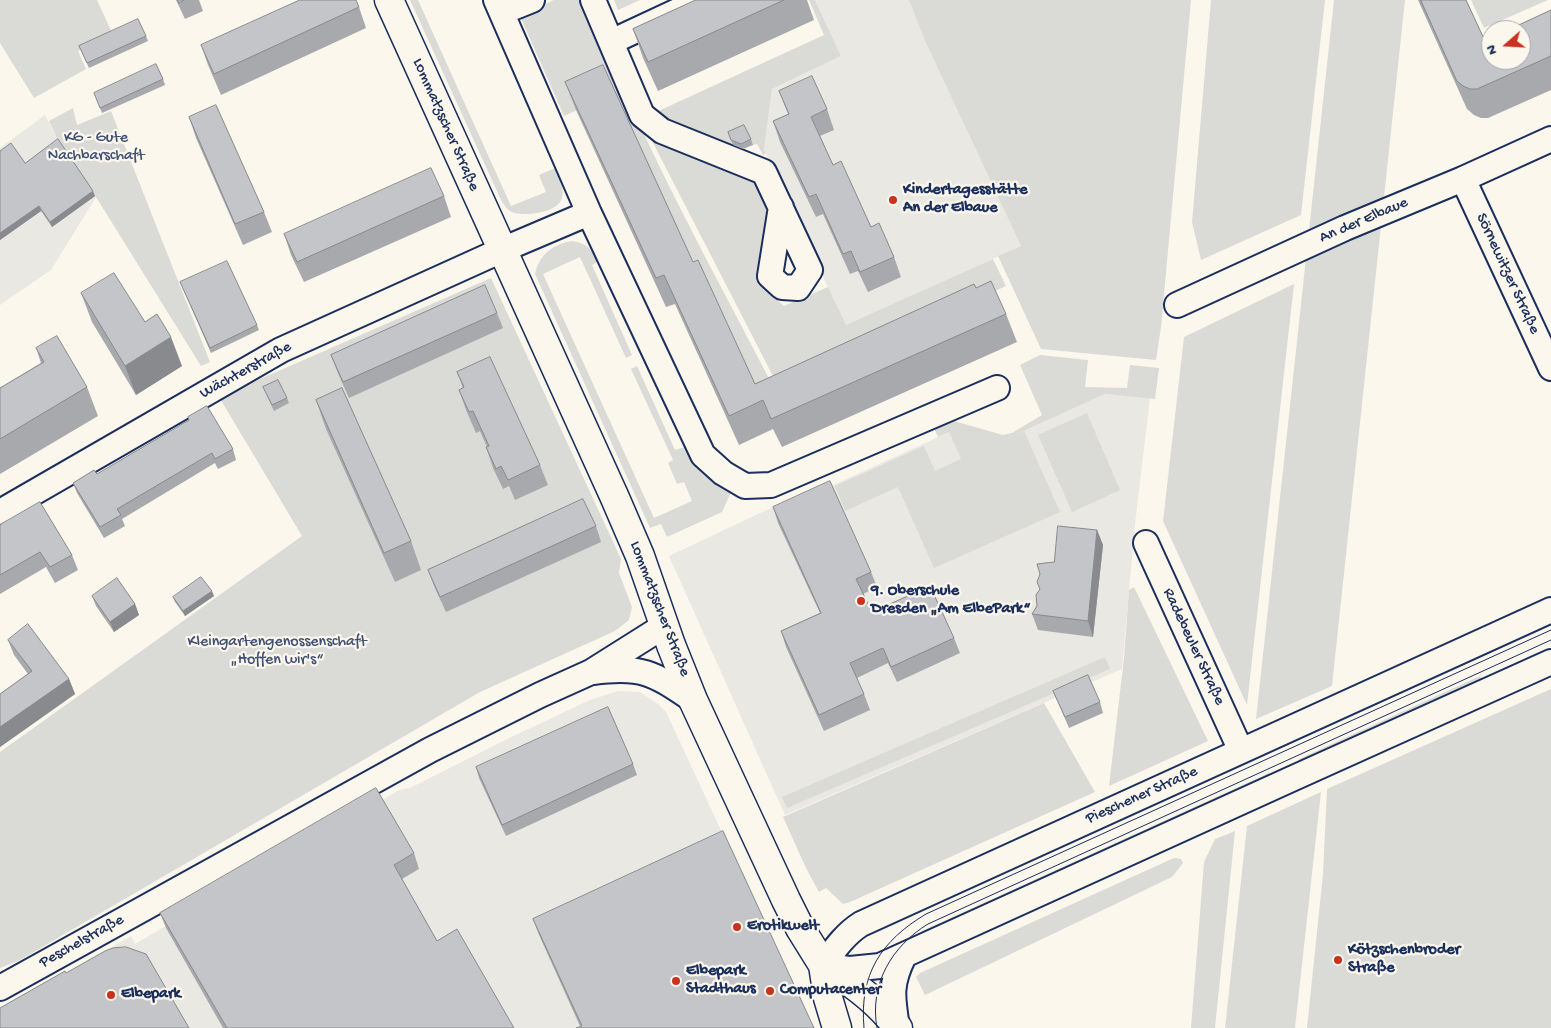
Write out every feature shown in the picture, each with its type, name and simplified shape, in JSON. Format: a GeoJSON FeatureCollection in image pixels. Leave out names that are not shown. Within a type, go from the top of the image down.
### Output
{"type":"FeatureCollection","features":[{"type":"Feature","properties":{"kind":"main road","name":"Lommatzscher Straße"},"geometry":{"type":"LineString","coordinates":[[388,0],[633,540],[693,700],[786,900],[800,928],[823,965],[828,998],[837,1028]]}},
{"type":"Feature","properties":{"kind":"main road","name":"Lommatzscher Straße"},"geometry":{"type":"LineString","coordinates":[[823,965],[845,978],[870,998],[898,1028]]}},
{"type":"Feature","properties":{"kind":"street"},"geometry":{"type":"LineString","coordinates":[[532,0],[499,6],[589,212],[702,455],[723,473],[745,486],[772,485],[997,388]]}},
{"type":"Feature","properties":{"kind":"street"},"geometry":{"type":"LineString","coordinates":[[593,0],[642,115],[662,131],[764,172],[780,207]]}},
{"type":"Feature","properties":{"kind":"street"},"geometry":{"type":"LineString","coordinates":[[611,42],[701,0]]}},
{"type":"Feature","properties":{"kind":"street","name":"An der Elbaue"},"geometry":{"type":"LineString","coordinates":[[1177,305],[1345,228],[1463,179],[1551,139]]}},
{"type":"Feature","properties":{"kind":"street","name":"Sörnewitzer Straße"},"geometry":{"type":"LineString","coordinates":[[1463,179],[1551,368]]}},
{"type":"Feature","properties":{"kind":"street"},"geometry":{"type":"LineString","coordinates":[[502,250],[589,212]]}},
{"type":"Feature","properties":{"kind":"street","name":"Wächterstraße"},"geometry":{"type":"LineString","coordinates":[[0,512],[280,350],[502,250]]}},
{"type":"Feature","properties":{"kind":"street","name":"Radebeuler Straße"},"geometry":{"type":"LineString","coordinates":[[1146,543],[1241,751]]}},
{"type":"Feature","properties":{"kind":"street","name":"Pieschener Straße"},"geometry":{"type":"LineString","coordinates":[[823,965],[838,945],[854,928],[861,924],[1551,610]]}},
{"type":"Feature","properties":{"kind":"street"},"geometry":{"type":"LineString","coordinates":[[591,672],[664,626]]}},
{"type":"Feature","properties":{"kind":"street"},"geometry":{"type":"LineString","coordinates":[[823,965],[850,969],[873,968],[904,956],[950,933],[1551,662]]}},
{"type":"Feature","properties":{"kind":"street"},"geometry":{"type":"LineString","coordinates":[[591,672],[618,669],[637,670],[666,681],[693,700]]}},
{"type":"Feature","properties":{"kind":"street","name":"Peschelstraße"},"geometry":{"type":"LineString","coordinates":[[0,988],[430,750],[540,695],[591,672]]}},
{"type":"Feature","properties":{"kind":"street"},"geometry":{"type":"LineString","coordinates":[[898,1028],[893,1000],[893,985],[897,970],[904,956]]}},
{"type":"Feature","properties":{"kind":"shaded area","name":"Kindertagesstätte An der Elbaue"},"geometry":{"type":"Polygon","coordinates":[[[815,0],[909,0],[925,41],[1021,246],[846,326],[764,150],[772,89],[841,56],[815,0]]]}},
{"type":"Feature","properties":{"kind":"shaded area"},"geometry":{"type":"Polygon","coordinates":[[[45,115],[60,145],[96,197],[51,270],[0,305],[0,148],[45,115]]]}},
{"type":"Feature","properties":{"kind":"shaded area","name":"9. Oberschule Dresden „Am ElbePark“"},"geometry":{"type":"Polygon","coordinates":[[[1105,394],[1150,398],[1135,524],[1122,669],[785,815],[669,556],[809,490],[812,495],[949,432],[961,458],[1105,394]]]}},
{"type":"Feature","properties":{"kind":"shaded area","name":"Elbepark"},"geometry":{"type":"Polygon","coordinates":[[[618,691],[640,692],[666,712],[813,1028],[0,1028],[0,1012],[131,936],[135,944],[399,790],[410,788],[590,700],[618,691]]]}},
{"type":"Feature","properties":{"kind":"green space","name":"KG - Gute Nachbarschaft"},"geometry":{"type":"Polygon","coordinates":[[[0,0],[97,0],[113,35],[78,51],[86,69],[34,98],[0,43],[0,0]]]}},
{"type":"Feature","properties":{"kind":"green space"},"geometry":{"type":"Polygon","coordinates":[[[410,0],[418,0],[511,206],[546,192],[539,175],[555,168],[563,194],[559,203],[554,207],[532,214],[524,214],[512,212],[504,205],[410,0]]]}},
{"type":"Feature","properties":{"kind":"green space"},"geometry":{"type":"Polygon","coordinates":[[[554,0],[587,0],[650,148],[773,386],[761,403],[704,291],[613,94],[564,116],[520,16],[554,0]]]}},
{"type":"Feature","properties":{"kind":"green space"},"geometry":{"type":"Polygon","coordinates":[[[614,0],[640,0],[618,10],[614,0]]]}},
{"type":"Feature","properties":{"kind":"green space"},"geometry":{"type":"Polygon","coordinates":[[[809,0],[815,0],[841,56],[772,89],[764,150],[766,153],[763,155],[757,144],[753,145],[746,130],[730,137],[736,152],[730,153],[654,113],[824,35],[809,0]]]}},
{"type":"Feature","properties":{"kind":"green space"},"geometry":{"type":"Polygon","coordinates":[[[909,0],[1191,0],[1161,327],[1156,360],[1041,349],[998,256],[1021,246],[925,41],[909,0]]]}},
{"type":"Feature","properties":{"kind":"green space"},"geometry":{"type":"Polygon","coordinates":[[[1211,0],[1325,0],[1301,215],[1201,260],[1192,222],[1211,0]]]}},
{"type":"Feature","properties":{"kind":"green space"},"geometry":{"type":"Polygon","coordinates":[[[1334,0],[1405,0],[1332,686],[1256,719],[1334,0]]]}},
{"type":"Feature","properties":{"kind":"green space"},"geometry":{"type":"Polygon","coordinates":[[[1471,0],[1548,0],[1502,20],[1481,20],[1481,22],[1471,0]]]}},
{"type":"Feature","properties":{"kind":"green space","name":"KG - Gute Nachbarschaft"},"geometry":{"type":"Polygon","coordinates":[[[73,108],[77,125],[111,111],[210,362],[201,366],[96,197],[60,145],[49,121],[73,108]]]}},
{"type":"Feature","properties":{"kind":"green space"},"geometry":{"type":"Polygon","coordinates":[[[643,121],[758,183],[774,217],[763,287],[784,306],[828,287],[846,325],[993,259],[1006,286],[797,381],[775,380],[643,121]]]}},
{"type":"Feature","properties":{"kind":"green space"},"geometry":{"type":"Polygon","coordinates":[[[572,241],[588,247],[599,261],[592,265],[632,355],[626,358],[580,257],[543,274],[654,518],[692,501],[684,482],[677,484],[668,463],[673,460],[631,369],[637,366],[675,450],[688,446],[733,488],[722,512],[667,537],[661,524],[650,528],[535,274],[543,256],[553,248],[572,241]]]}},
{"type":"Feature","properties":{"kind":"green space","name":"Kleingartengenossenschaft „Hoffen wir's“"},"geometry":{"type":"Polygon","coordinates":[[[491,278],[621,559],[619,573],[632,607],[629,620],[615,631],[480,692],[20,960],[0,968],[0,752],[302,536],[219,397],[491,278]]]}},
{"type":"Feature","properties":{"kind":"green space"},"geometry":{"type":"Polygon","coordinates":[[[1294,284],[1247,705],[1163,521],[1184,337],[1294,284]]]}},
{"type":"Feature","properties":{"kind":"green space"},"geometry":{"type":"Polygon","coordinates":[[[1040,355],[1088,360],[1085,387],[1127,388],[1130,365],[1159,368],[1155,399],[1105,394],[981,450],[1024,431],[1060,512],[934,568],[898,487],[845,511],[835,486],[924,446],[935,471],[961,459],[949,432],[938,437],[933,426],[947,419],[1003,435],[1012,433],[1042,415],[1020,365],[1040,355]]]}},
{"type":"Feature","properties":{"kind":"green space"},"geometry":{"type":"Polygon","coordinates":[[[1087,413],[1120,490],[1072,512],[1038,435],[1087,413]]]}},
{"type":"Feature","properties":{"kind":"green space"},"geometry":{"type":"Polygon","coordinates":[[[1134,587],[1208,741],[1109,786],[1124,658],[1129,590],[1134,587]]]}},
{"type":"Feature","properties":{"kind":"green space"},"geometry":{"type":"Polygon","coordinates":[[[1105,657],[1110,669],[787,808],[782,797],[1105,657]]]}},
{"type":"Feature","properties":{"kind":"green space"},"geometry":{"type":"Polygon","coordinates":[[[1480,676],[1483,683],[1298,767],[1299,759],[1480,676]]]}},
{"type":"Feature","properties":{"kind":"green space"},"geometry":{"type":"Polygon","coordinates":[[[1551,689],[1551,1028],[1307,1028],[1323,874],[1327,789],[1551,689]]]}},
{"type":"Feature","properties":{"kind":"green space"},"geometry":{"type":"Polygon","coordinates":[[[1044,703],[1095,792],[850,902],[843,904],[826,888],[819,892],[783,817],[1044,703]]]}},
{"type":"Feature","properties":{"kind":"green space"},"geometry":{"type":"Polygon","coordinates":[[[1269,773],[1269,780],[907,945],[924,930],[1269,773]]]}},
{"type":"Feature","properties":{"kind":"green space"},"geometry":{"type":"Polygon","coordinates":[[[1321,792],[1295,1028],[1225,1028],[1247,826],[1321,792]]]}},
{"type":"Feature","properties":{"kind":"green space"},"geometry":{"type":"Polygon","coordinates":[[[1235,831],[1215,1028],[1191,1028],[1204,862],[1215,839],[1235,831]]]}},
{"type":"Feature","properties":{"kind":"green space"},"geometry":{"type":"Polygon","coordinates":[[[1174,858],[1181,859],[1183,863],[1172,877],[925,995],[916,977],[920,973],[1174,858]]]}},
{"type":"Feature","properties":{"kind":"building"},"geometry":{"type":"Polygon","coordinates":[[[300,0],[356,0],[359,7],[214,74],[201,45],[300,0]]]}},
{"type":"Feature","properties":{"kind":"building"},"geometry":{"type":"Polygon","coordinates":[[[696,0],[784,0],[648,62],[633,29],[696,0]]]}},
{"type":"Feature","properties":{"kind":"building"},"geometry":{"type":"Polygon","coordinates":[[[1421,0],[1466,0],[1481,32],[1481,70],[1520,70],[1477,89],[1470,89],[1457,81],[1421,0]]]}},
{"type":"Feature","properties":{"kind":"building"},"geometry":{"type":"Polygon","coordinates":[[[1551,10],[1551,56],[1531,65],[1530,20],[1551,10]]]}},
{"type":"Feature","properties":{"kind":"building"},"geometry":{"type":"Polygon","coordinates":[[[138,19],[146,36],[87,63],[79,46],[138,19]]]}},
{"type":"Feature","properties":{"kind":"building"},"geometry":{"type":"Polygon","coordinates":[[[156,64],[163,79],[100,108],[94,93],[156,64]]]}},
{"type":"Feature","properties":{"kind":"building"},"geometry":{"type":"Polygon","coordinates":[[[603,65],[693,262],[698,260],[755,384],[974,284],[976,288],[991,281],[1006,314],[771,419],[763,400],[729,416],[664,275],[656,278],[565,82],[603,65]]]}},
{"type":"Feature","properties":{"kind":"building"},"geometry":{"type":"Polygon","coordinates":[[[812,76],[827,109],[811,117],[833,165],[841,161],[871,227],[879,223],[894,257],[860,272],[851,251],[843,254],[816,194],[809,197],[773,121],[789,114],[779,91],[812,76]]]}},
{"type":"Feature","properties":{"kind":"building"},"geometry":{"type":"Polygon","coordinates":[[[216,105],[264,212],[235,224],[189,117],[216,105]]]}},
{"type":"Feature","properties":{"kind":"building"},"geometry":{"type":"Polygon","coordinates":[[[744,125],[751,139],[741,144],[731,140],[728,132],[744,125]]]}},
{"type":"Feature","properties":{"kind":"building"},"geometry":{"type":"Polygon","coordinates":[[[58,139],[93,191],[50,222],[39,206],[0,233],[0,151],[11,143],[25,163],[58,139]]]}},
{"type":"Feature","properties":{"kind":"building"},"geometry":{"type":"Polygon","coordinates":[[[431,168],[444,196],[297,262],[284,234],[431,168]]]}},
{"type":"Feature","properties":{"kind":"building"},"geometry":{"type":"Polygon","coordinates":[[[227,261],[257,325],[210,348],[180,282],[227,261]]]}},
{"type":"Feature","properties":{"kind":"building"},"geometry":{"type":"Polygon","coordinates":[[[114,273],[145,322],[157,314],[171,337],[125,366],[81,293],[114,273]]]}},
{"type":"Feature","properties":{"kind":"building"},"geometry":{"type":"Polygon","coordinates":[[[485,285],[497,313],[343,382],[331,355],[485,285]]]}},
{"type":"Feature","properties":{"kind":"building"},"geometry":{"type":"Polygon","coordinates":[[[57,336],[87,387],[0,439],[0,388],[44,362],[36,348],[57,336]]]}},
{"type":"Feature","properties":{"kind":"building"},"geometry":{"type":"Polygon","coordinates":[[[490,357],[540,465],[508,480],[501,466],[496,469],[486,447],[489,446],[473,411],[469,412],[459,390],[464,387],[457,372],[490,357]]]}},
{"type":"Feature","properties":{"kind":"building"},"geometry":{"type":"Polygon","coordinates":[[[278,380],[287,398],[272,405],[263,387],[278,380]]]}},
{"type":"Feature","properties":{"kind":"building"},"geometry":{"type":"Polygon","coordinates":[[[342,388],[411,541],[384,553],[316,400],[342,388]]]}},
{"type":"Feature","properties":{"kind":"building"},"geometry":{"type":"Polygon","coordinates":[[[207,406],[233,449],[215,459],[212,453],[117,509],[121,515],[100,527],[73,483],[94,470],[97,474],[189,420],[188,417],[207,406]]]}},
{"type":"Feature","properties":{"kind":"building"},"geometry":{"type":"Polygon","coordinates":[[[830,481],[871,572],[856,579],[872,612],[930,586],[954,638],[891,667],[883,648],[850,663],[864,694],[819,715],[781,631],[821,613],[773,507],[830,481]]]}},
{"type":"Feature","properties":{"kind":"building"},"geometry":{"type":"Polygon","coordinates":[[[583,499],[596,526],[440,597],[428,570],[583,499]]]}},
{"type":"Feature","properties":{"kind":"building"},"geometry":{"type":"Polygon","coordinates":[[[40,502],[72,555],[50,567],[40,552],[0,575],[0,525],[40,502]]]}},
{"type":"Feature","properties":{"kind":"building"},"geometry":{"type":"Polygon","coordinates":[[[1058,526],[1097,530],[1088,621],[1032,614],[1037,606],[1036,595],[1040,589],[1037,582],[1040,574],[1037,564],[1054,562],[1058,526]]]}},
{"type":"Feature","properties":{"kind":"building"},"geometry":{"type":"Polygon","coordinates":[[[201,577],[212,591],[183,611],[173,597],[201,577]]]}},
{"type":"Feature","properties":{"kind":"building"},"geometry":{"type":"Polygon","coordinates":[[[117,578],[135,604],[110,622],[92,596],[117,578]]]}},
{"type":"Feature","properties":{"kind":"building"},"geometry":{"type":"Polygon","coordinates":[[[28,624],[69,679],[0,727],[0,694],[32,671],[8,640],[28,624]]]}},
{"type":"Feature","properties":{"kind":"building"},"geometry":{"type":"Polygon","coordinates":[[[1088,675],[1100,702],[1065,717],[1053,691],[1088,675]]]}},
{"type":"Feature","properties":{"kind":"building"},"geometry":{"type":"Polygon","coordinates":[[[608,707],[633,764],[502,825],[476,767],[608,707]]]}},
{"type":"Feature","properties":{"kind":"building"},"geometry":{"type":"Polygon","coordinates":[[[376,788],[414,853],[394,865],[437,941],[457,929],[514,1028],[227,1028],[160,913],[376,788]]]}},
{"type":"Feature","properties":{"kind":"building","name":"Elbepark Stadthaus"},"geometry":{"type":"Polygon","coordinates":[[[723,831],[814,1028],[576,1028],[582,1026],[533,919],[723,831]]]}},
{"type":"Feature","properties":{"kind":"building","name":"Elbepark"},"geometry":{"type":"Polygon","coordinates":[[[126,947],[146,954],[189,1028],[0,1028],[0,1008],[65,971],[66,973],[105,951],[126,947]]]}},
{"type":"Feature","properties":{"kind":"tram line"},"geometry":{"type":"LineString","coordinates":[[864,1028],[863,1009],[865,991],[876,961],[897,936],[910,924],[926,914],[1551,630]]}},
{"type":"Feature","properties":{"kind":"tram line"},"geometry":{"type":"LineString","coordinates":[[877,1028],[875,1012],[877,996],[886,968],[904,943],[928,924],[1551,640]]}},
{"type":"Feature","properties":{"kind":"place","name":"Kindertagesstätte An der Elbaue"},"geometry":{"type":"Point","coordinates":[893,200]}},
{"type":"Feature","properties":{"kind":"place","name":"9. Oberschule Dresden „Am ElbePark“"},"geometry":{"type":"Point","coordinates":[861,601]}},
{"type":"Feature","properties":{"kind":"place","name":"Erotikwelt"},"geometry":{"type":"Point","coordinates":[737,927]}},
{"type":"Feature","properties":{"kind":"place","name":"Kötzschenbroder Straße"},"geometry":{"type":"Point","coordinates":[1338,960]}},
{"type":"Feature","properties":{"kind":"place","name":"Elbepark Stadthaus"},"geometry":{"type":"Point","coordinates":[676,981]}},
{"type":"Feature","properties":{"kind":"place","name":"Computacenter"},"geometry":{"type":"Point","coordinates":[770,991]}},
{"type":"Feature","properties":{"kind":"place","name":"Elbepark"},"geometry":{"type":"Point","coordinates":[111,995]}}]}
